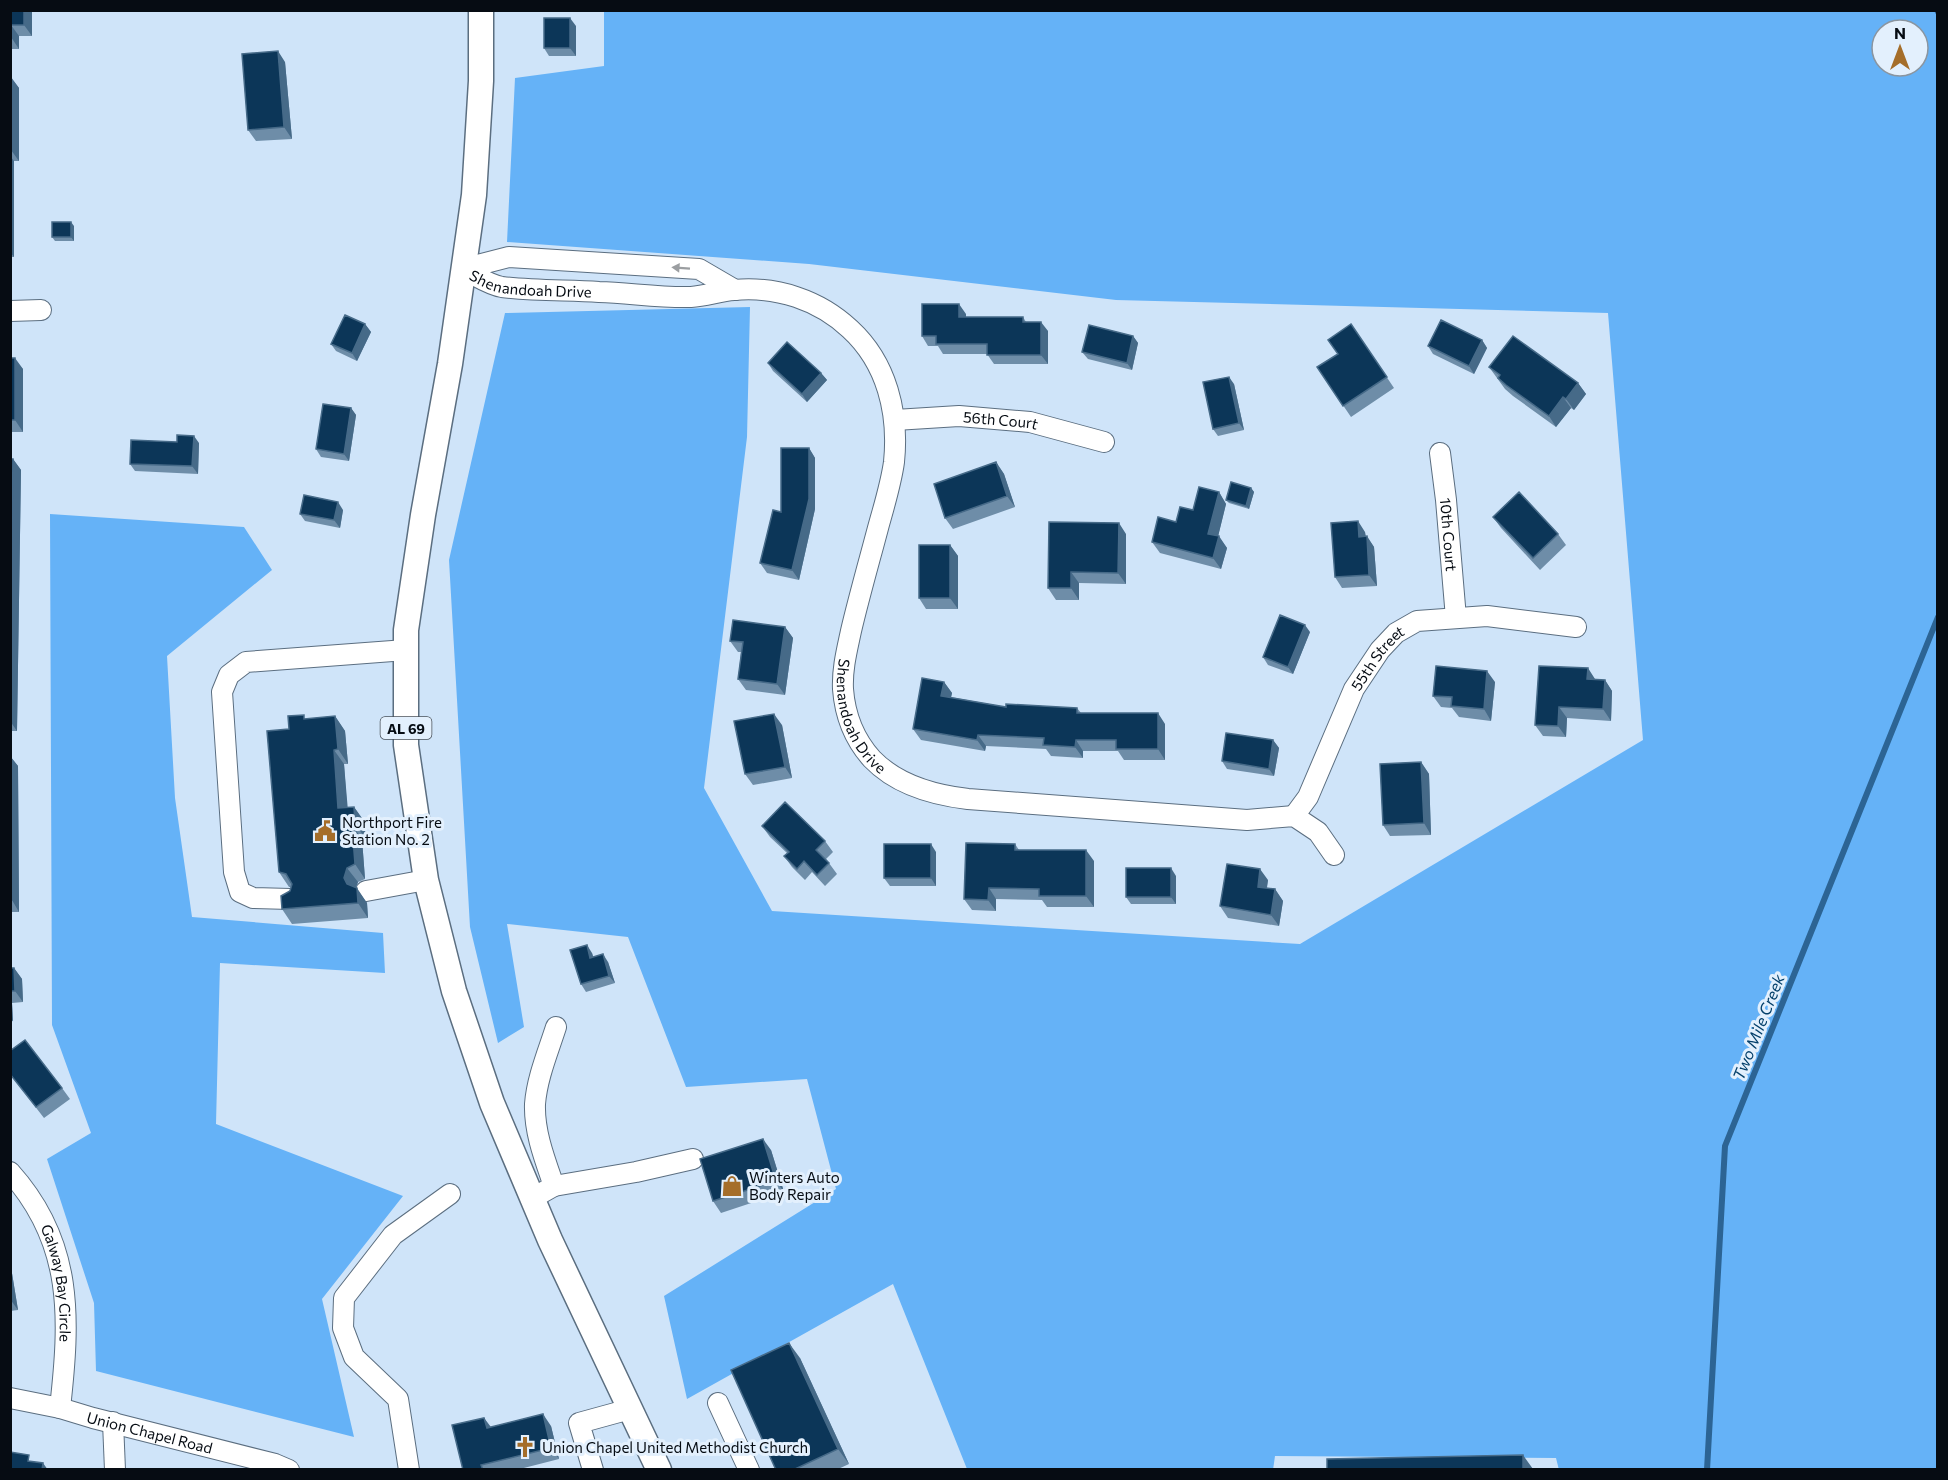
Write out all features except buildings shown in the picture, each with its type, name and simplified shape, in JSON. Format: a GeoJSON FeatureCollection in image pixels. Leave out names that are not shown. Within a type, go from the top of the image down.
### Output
{"type":"FeatureCollection","features":[{"type":"Feature","properties":{"kind":"main road","name":"AL 69"},"geometry":{"type":"LineString","coordinates":[[481,10],[481,81],[474,195],[450,364],[408,618],[406,745],[426,880],[454,992],[492,1103],[531,1199],[659,1470]]}},
{"type":"Feature","properties":{"kind":"street","name":"Shenandoah Drive"},"geometry":{"type":"LineString","coordinates":[[462,269],[508,257],[687,268],[699,269],[735,290]]}},
{"type":"Feature","properties":{"kind":"street","name":"Shenandoah Drive"},"geometry":{"type":"LineString","coordinates":[[462,269],[500,286],[692,297],[735,290],[785,293],[809,301],[831,314],[850,329],[866,347],[879,367],[888,388],[895,420],[894,460],[890,484],[859,597],[844,664],[843,687],[845,709],[852,731],[880,768],[922,789],[945,796],[968,799],[1247,820],[1294,816]]}},
{"type":"Feature","properties":{"kind":"street"},"geometry":{"type":"LineString","coordinates":[[10,311],[41,310]]}},
{"type":"Feature","properties":{"kind":"street","name":"56th Court"},"geometry":{"type":"LineString","coordinates":[[895,420],[959,416],[1030,422],[1104,442]]}},
{"type":"Feature","properties":{"kind":"street","name":"10th Court"},"geometry":{"type":"LineString","coordinates":[[1440,453],[1456,618]]}},
{"type":"Feature","properties":{"kind":"street","name":"55th Street"},"geometry":{"type":"LineString","coordinates":[[1294,816],[1308,797],[1354,689],[1380,650],[1396,633],[1417,621],[1487,616],[1576,627]]}},
{"type":"Feature","properties":{"kind":"street"},"geometry":{"type":"LineString","coordinates":[[290,899],[253,898],[240,892],[234,872],[222,692],[229,675],[246,662],[406,650]]}},
{"type":"Feature","properties":{"kind":"street"},"geometry":{"type":"LineString","coordinates":[[1294,816],[1318,832],[1334,855]]}},
{"type":"Feature","properties":{"kind":"street"},"geometry":{"type":"LineString","coordinates":[[366,891],[426,880]]}},
{"type":"Feature","properties":{"kind":"street"},"geometry":{"type":"LineString","coordinates":[[554,1186],[538,1137],[535,1103],[541,1074],[556,1027]]}},
{"type":"Feature","properties":{"kind":"street"},"geometry":{"type":"LineString","coordinates":[[531,1199],[554,1186],[636,1172],[693,1159]]}},
{"type":"Feature","properties":{"kind":"street","name":"Galway Bay Circle"},"geometry":{"type":"LineString","coordinates":[[10,1172],[23,1186],[36,1207],[56,1250],[62,1273],[67,1320],[60,1408]]}},
{"type":"Feature","properties":{"kind":"street"},"geometry":{"type":"LineString","coordinates":[[409,1470],[398,1399],[354,1358],[343,1328],[344,1298],[393,1235],[450,1194]]}},
{"type":"Feature","properties":{"kind":"street","name":"Union Chapel Road"},"geometry":{"type":"LineString","coordinates":[[10,1398],[60,1408],[275,1464],[289,1470]]}},
{"type":"Feature","properties":{"kind":"street"},"geometry":{"type":"LineString","coordinates":[[718,1403],[749,1470]]}},
{"type":"Feature","properties":{"kind":"street"},"geometry":{"type":"LineString","coordinates":[[593,1470],[579,1422],[630,1409]]}},
{"type":"Feature","properties":{"kind":"street"},"geometry":{"type":"LineString","coordinates":[[113,1422],[115,1470]]}},
{"type":"Feature","properties":{"kind":"shaded area"},"geometry":{"type":"Polygon","coordinates":[[[604,11],[1937,11],[1937,1469],[1559,1470],[1556,1458],[1275,1456],[1273,1470],[967,1469],[893,1284],[687,1399],[664,1296],[836,1189],[807,1079],[686,1087],[628,937],[507,924],[524,1027],[498,1043],[470,927],[449,560],[505,313],[750,307],[747,437],[704,788],[772,911],[1300,944],[1643,740],[1608,313],[1116,300],[809,264],[507,242],[515,78],[604,66],[604,11]]]}},
{"type":"Feature","properties":{"kind":"shaded area"},"geometry":{"type":"Polygon","coordinates":[[[50,514],[244,527],[272,570],[167,656],[175,798],[192,917],[383,933],[385,973],[220,963],[216,1124],[403,1196],[322,1299],[354,1437],[96,1371],[94,1303],[47,1159],[91,1133],[52,1025],[50,514]]]}},
{"type":"Feature","properties":{"kind":"waterway","name":"Two Mile Creek"},"geometry":{"type":"LineString","coordinates":[[1707,1470],[1725,1146],[1938,617]]}},
{"type":"Feature","properties":{"kind":"place","name":"Northport Fire Station No. 2"},"geometry":{"type":"Point","coordinates":[325,831]}},
{"type":"Feature","properties":{"kind":"place","name":"Winters Auto Body Repair"},"geometry":{"type":"Point","coordinates":[732,1186]}},
{"type":"Feature","properties":{"kind":"place","name":"Union Chapel United Methodist Church"},"geometry":{"type":"Point","coordinates":[525,1447]}}]}
